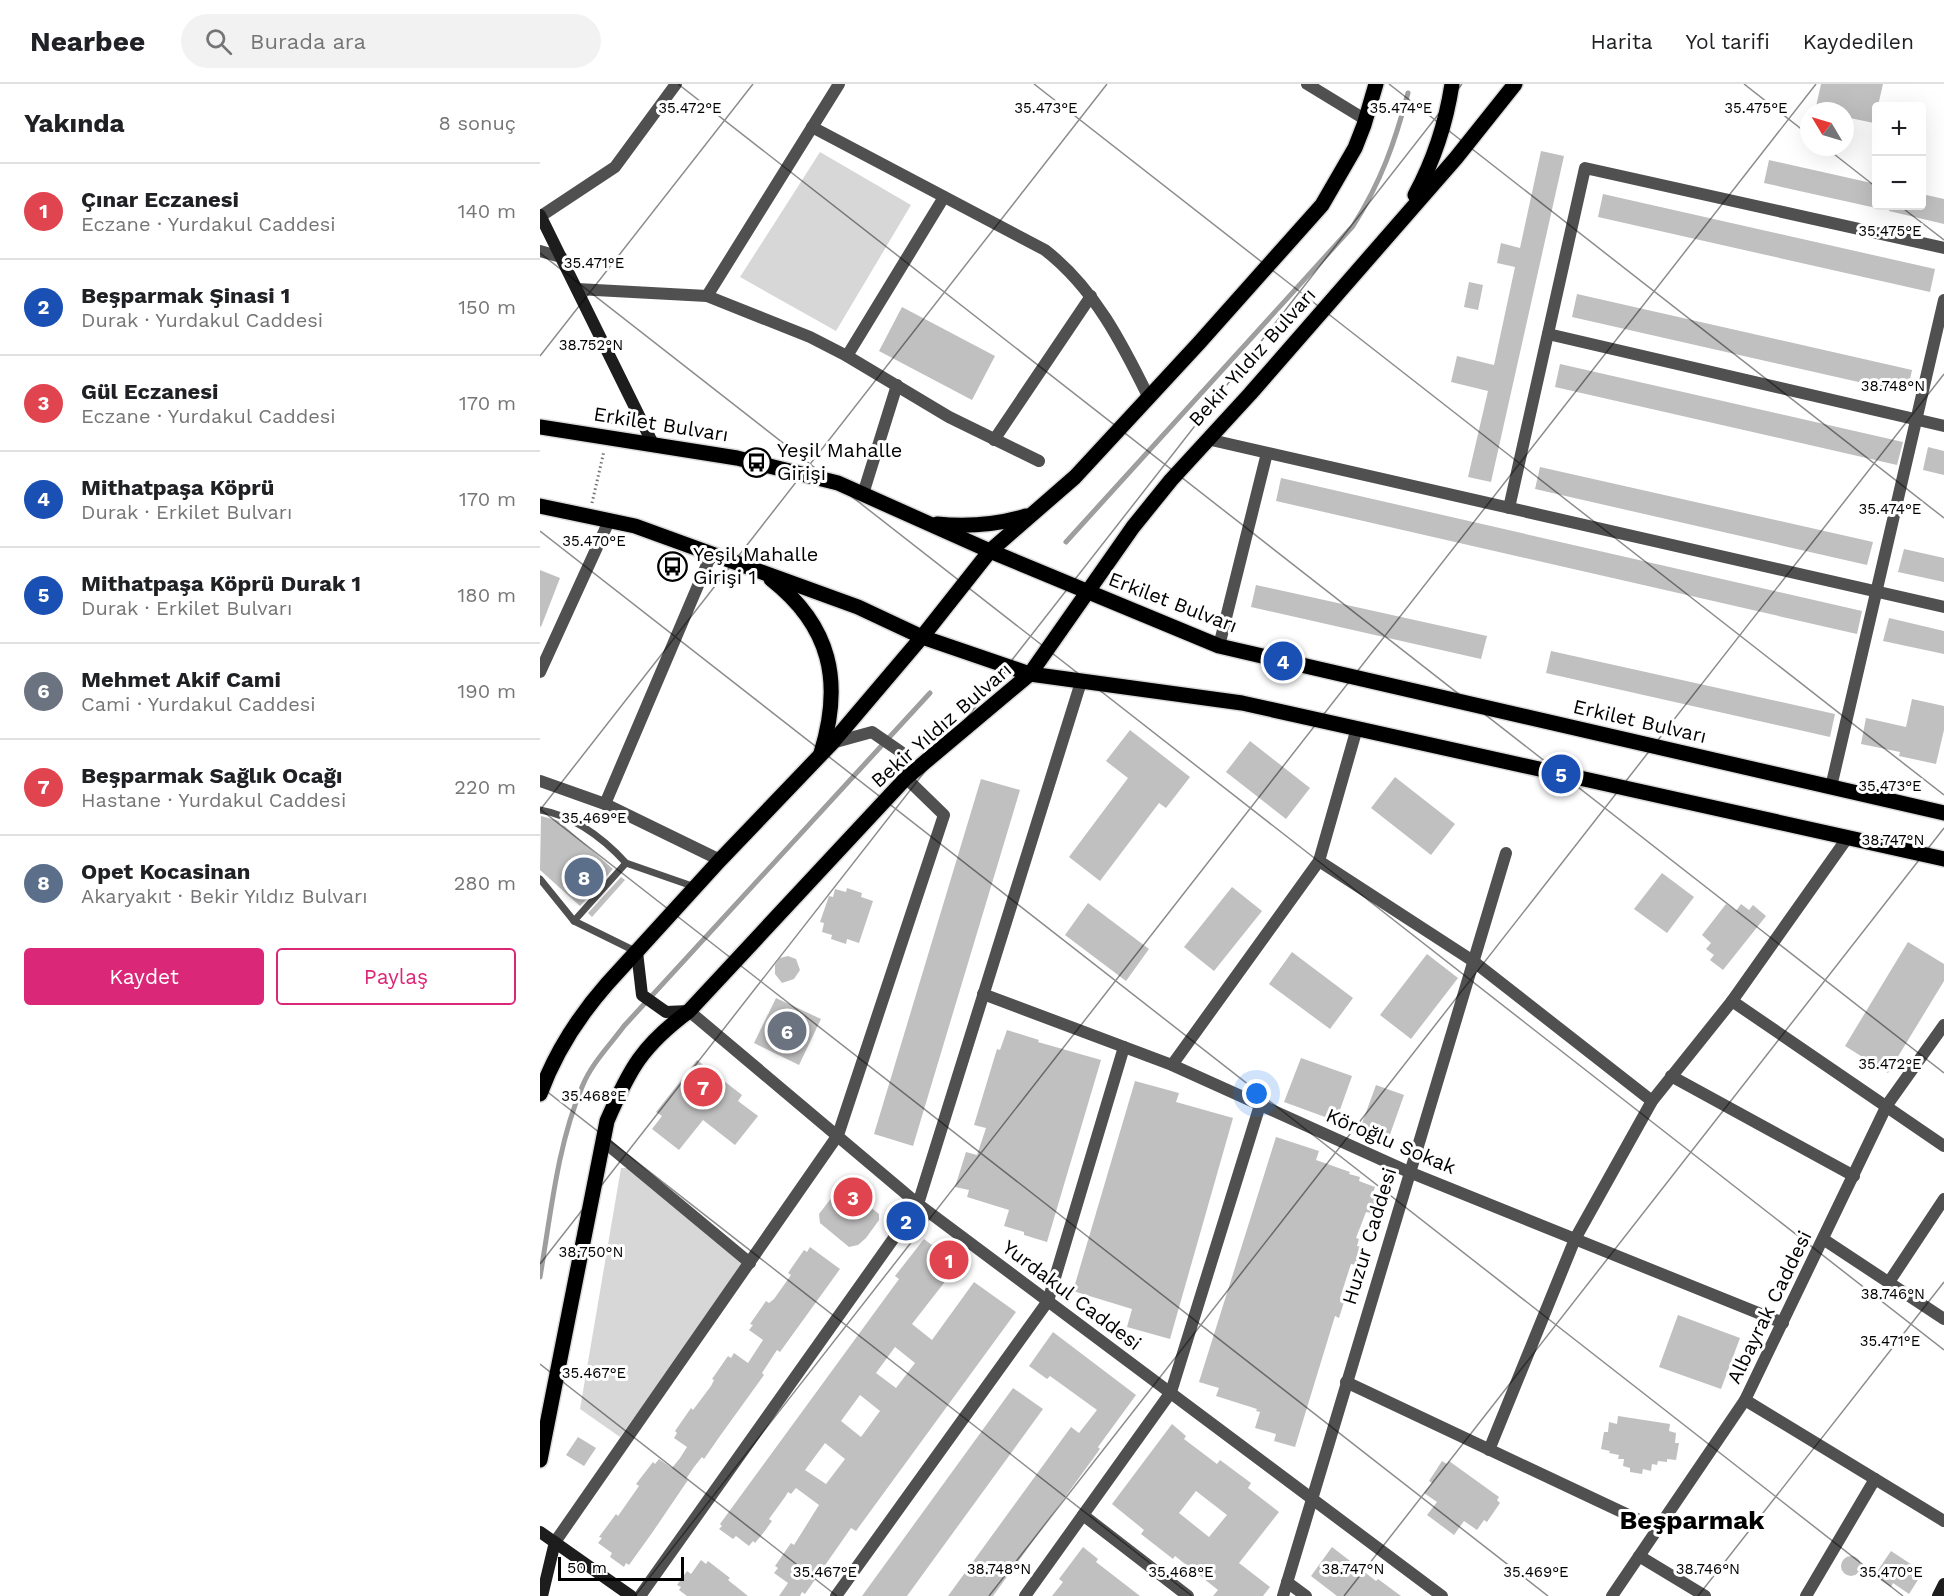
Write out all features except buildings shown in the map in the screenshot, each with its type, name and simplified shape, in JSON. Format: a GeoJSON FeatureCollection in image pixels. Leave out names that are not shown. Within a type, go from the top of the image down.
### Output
{"type":"FeatureCollection","features":[{"type":"Feature","properties":{"kind":"main road"},"geometry":{"type":"LineString","coordinates":[[540,1094],[562,1046],[590,1004],[720,860],[832,743],[922,637],[990,551],[1075,477],[1322,205],[1346,167],[1366,120],[1376,84]]}},
{"type":"Feature","properties":{"kind":"main road"},"geometry":{"type":"LineString","coordinates":[[1398,223],[1416,193],[1435,153],[1444,127],[1452,84]]}},
{"type":"Feature","properties":{"kind":"main road","name":"Bekir Yıldız Bulvarı"},"geometry":{"type":"LineString","coordinates":[[540,1460],[607,1121],[617,1096],[643,1052],[664,1030],[689,1011],[906,778],[1030,674],[1133,526],[1456,158],[1515,84]]}},
{"type":"Feature","properties":{"kind":"main road","name":"Erkilet Bulvarı"},"geometry":{"type":"LineString","coordinates":[[540,427],[737,458],[838,483],[990,551],[1219,646],[1944,813]]}},
{"type":"Feature","properties":{"kind":"main road"},"geometry":{"type":"LineString","coordinates":[[540,506],[635,526],[858,607],[922,637],[1030,674],[1242,703],[1944,859]]}},
{"type":"Feature","properties":{"kind":"main road"},"geometry":{"type":"LineString","coordinates":[[928,524],[1001,524],[1032,515]]}},
{"type":"Feature","properties":{"kind":"main road"},"geometry":{"type":"LineString","coordinates":[[764,574],[792,598],[804,613],[826,655],[831,677],[832,704],[820,756]]}},
{"type":"Feature","properties":{"kind":"street"},"geometry":{"type":"LineString","coordinates":[[653,444],[540,216],[615,167],[676,84]]}},
{"type":"Feature","properties":{"kind":"street"},"geometry":{"type":"LineString","coordinates":[[706,296],[839,84]]}},
{"type":"Feature","properties":{"kind":"street"},"geometry":{"type":"LineString","coordinates":[[1308,84],[1366,120]]}},
{"type":"Feature","properties":{"kind":"street"},"geometry":{"type":"LineString","coordinates":[[812,127],[1045,250],[1074,275],[1091,296],[1118,338],[1149,398]]}},
{"type":"Feature","properties":{"kind":"street"},"geometry":{"type":"LineString","coordinates":[[1509,508],[1585,168],[1944,248]]}},
{"type":"Feature","properties":{"kind":"street"},"geometry":{"type":"LineString","coordinates":[[847,356],[944,197]]}},
{"type":"Feature","properties":{"kind":"street"},"geometry":{"type":"LineString","coordinates":[[540,251],[561,258]]}},
{"type":"Feature","properties":{"kind":"street"},"geometry":{"type":"LineString","coordinates":[[577,289],[706,296],[784,326],[847,356],[994,440],[1039,461]]}},
{"type":"Feature","properties":{"kind":"street"},"geometry":{"type":"LineString","coordinates":[[994,440],[1091,296]]}},
{"type":"Feature","properties":{"kind":"street"},"geometry":{"type":"LineString","coordinates":[[1831,787],[1944,300]]}},
{"type":"Feature","properties":{"kind":"street"},"geometry":{"type":"LineString","coordinates":[[1548,334],[1944,426]]}},
{"type":"Feature","properties":{"kind":"street"},"geometry":{"type":"LineString","coordinates":[[862,494],[897,385]]}},
{"type":"Feature","properties":{"kind":"street"},"geometry":{"type":"LineString","coordinates":[[1207,440],[1944,607]]}},
{"type":"Feature","properties":{"kind":"street"},"geometry":{"type":"LineString","coordinates":[[1219,646],[1267,453]]}},
{"type":"Feature","properties":{"kind":"street"},"geometry":{"type":"LineString","coordinates":[[540,672],[609,521]]}},
{"type":"Feature","properties":{"kind":"street"},"geometry":{"type":"LineString","coordinates":[[604,804],[711,555]]}},
{"type":"Feature","properties":{"kind":"street"},"geometry":{"type":"LineString","coordinates":[[640,1596],[918,1204],[1081,682]]}},
{"type":"Feature","properties":{"kind":"street"},"geometry":{"type":"LineString","coordinates":[[1172,1065],[1319,861],[1357,729]]}},
{"type":"Feature","properties":{"kind":"street"},"geometry":{"type":"LineString","coordinates":[[542,1596],[555,1542],[838,1135],[944,814],[906,778],[901,752],[872,732],[832,743]]}},
{"type":"Feature","properties":{"kind":"street"},"geometry":{"type":"LineString","coordinates":[[540,781],[604,804],[720,860]]}},
{"type":"Feature","properties":{"kind":"street"},"geometry":{"type":"LineString","coordinates":[[1489,1450],[1575,1239],[1652,1101],[1732,1001],[1848,837]]}},
{"type":"Feature","properties":{"kind":"street","name":"Huzur Caddesi"},"geometry":{"type":"LineString","coordinates":[[1283,1596],[1506,853]]}},
{"type":"Feature","properties":{"kind":"street"},"geometry":{"type":"LineString","coordinates":[[1319,861],[1473,961],[1652,1101]]}},
{"type":"Feature","properties":{"kind":"street"},"geometry":{"type":"LineString","coordinates":[[637,952],[642,994],[666,1012],[689,1011]]}},
{"type":"Feature","properties":{"kind":"street","name":"Köroğlu Sokak"},"geometry":{"type":"LineString","coordinates":[[983,994],[1172,1065],[1409,1172],[1783,1323]]}},
{"type":"Feature","properties":{"kind":"street"},"geometry":{"type":"LineString","coordinates":[[1732,1001],[1944,1146]]}},
{"type":"Feature","properties":{"kind":"street","name":"Yurdakul Caddesi"},"geometry":{"type":"LineString","coordinates":[[689,1011],[918,1204],[1442,1596]]}},
{"type":"Feature","properties":{"kind":"street","name":"Albayrak Caddesi"},"geometry":{"type":"LineString","coordinates":[[1612,1596],[1745,1400],[1887,1105],[1944,1025]]}},
{"type":"Feature","properties":{"kind":"street"},"geometry":{"type":"LineString","coordinates":[[836,1596],[1047,1301],[1124,1047]]}},
{"type":"Feature","properties":{"kind":"street"},"geometry":{"type":"LineString","coordinates":[[1671,1076],[1854,1176]]}},
{"type":"Feature","properties":{"kind":"street"},"geometry":{"type":"LineString","coordinates":[[1025,1596],[1170,1392],[1260,1105]]}},
{"type":"Feature","properties":{"kind":"street"},"geometry":{"type":"LineString","coordinates":[[603,1142],[750,1263]]}},
{"type":"Feature","properties":{"kind":"street"},"geometry":{"type":"LineString","coordinates":[[1889,1282],[1944,1199]]}},
{"type":"Feature","properties":{"kind":"street"},"geometry":{"type":"LineString","coordinates":[[1823,1239],[1944,1320]]}},
{"type":"Feature","properties":{"kind":"street"},"geometry":{"type":"LineString","coordinates":[[1346,1382],[1658,1529]]}},
{"type":"Feature","properties":{"kind":"street"},"geometry":{"type":"LineString","coordinates":[[1745,1400],[1944,1521]]}},
{"type":"Feature","properties":{"kind":"street"},"geometry":{"type":"LineString","coordinates":[[1806,1596],[1875,1479]]}},
{"type":"Feature","properties":{"kind":"street"},"geometry":{"type":"LineString","coordinates":[[1083,1515],[1188,1596]]}},
{"type":"Feature","properties":{"kind":"street"},"geometry":{"type":"LineString","coordinates":[[540,1532],[631,1596]]}},
{"type":"Feature","properties":{"kind":"street"},"geometry":{"type":"LineString","coordinates":[[1639,1556],[1705,1596]]}},
{"type":"Feature","properties":{"kind":"street"},"geometry":{"type":"LineString","coordinates":[[1287,1582],[1306,1596]]}},
{"type":"Feature","properties":{"kind":"street"},"geometry":{"type":"LineString","coordinates":[[1938,1596],[1944,1584]]}},
{"type":"Feature","properties":{"kind":"lane"},"geometry":{"type":"LineString","coordinates":[[540,810],[554,813],[592,832],[626,863],[695,887]]}},
{"type":"Feature","properties":{"kind":"lane"},"geometry":{"type":"LineString","coordinates":[[574,921],[626,863]]}},
{"type":"Feature","properties":{"kind":"lane"},"geometry":{"type":"LineString","coordinates":[[540,879],[574,921],[637,952]]}},
{"type":"Feature","properties":{"kind":"path"},"geometry":{"type":"LineString","coordinates":[[589,516],[613,415]]}},
{"type":"Feature","properties":{"kind":"shaded area"},"geometry":{"type":"Polygon","coordinates":[[[820,152],[911,205],[836,331],[740,277],[820,152]]]}},
{"type":"Feature","properties":{"kind":"shaded area"},"geometry":{"type":"Polygon","coordinates":[[[621,1168],[635,1168],[749,1261],[620,1437],[580,1409],[621,1168]]]}},
{"type":"Feature","properties":{"kind":"waterway"},"geometry":{"type":"LineString","coordinates":[[1066,542],[1353,226],[1372,194],[1386,161],[1408,93]]}},
{"type":"Feature","properties":{"kind":"waterway"},"geometry":{"type":"LineString","coordinates":[[540,1277],[566,1133],[582,1087],[596,1063],[624,1026],[930,693]]}},
{"type":"Feature","properties":{"kind":"place","name":"Yeşil Mahalle Girişi"},"geometry":{"type":"Point","coordinates":[756,462]}},
{"type":"Feature","properties":{"kind":"place","name":"Yeşil Mahalle Girişi 1"},"geometry":{"type":"Point","coordinates":[672,566]}},
{"type":"Feature","properties":{"kind":"place","name":"Mithatpaşa Köprü"},"geometry":{"type":"Point","coordinates":[1283,661]}},
{"type":"Feature","properties":{"kind":"place","name":"Mithatpaşa Köprü Durak 1"},"geometry":{"type":"Point","coordinates":[1561,774]}},
{"type":"Feature","properties":{"kind":"place","name":"Opet Kocasinan"},"geometry":{"type":"Point","coordinates":[584,877]}},
{"type":"Feature","properties":{"kind":"place","name":"Mehmet Akif Cami"},"geometry":{"type":"Point","coordinates":[787,1031]}},
{"type":"Feature","properties":{"kind":"place","name":"Beşparmak Sağlık Ocağı"},"geometry":{"type":"Point","coordinates":[703,1087]}},
{"type":"Feature","properties":{"kind":"place","name":"Gül Eczanesi"},"geometry":{"type":"Point","coordinates":[853,1197]}},
{"type":"Feature","properties":{"kind":"place","name":"Beşparmak Şinasi 1"},"geometry":{"type":"Point","coordinates":[906,1221]}},
{"type":"Feature","properties":{"kind":"place","name":"Çınar Eczanesi"},"geometry":{"type":"Point","coordinates":[949,1260]}},
{"type":"Feature","properties":{"kind":"district","name":"Beşparmak"},"geometry":{"type":"Point","coordinates":[1692,1520]}}]}
